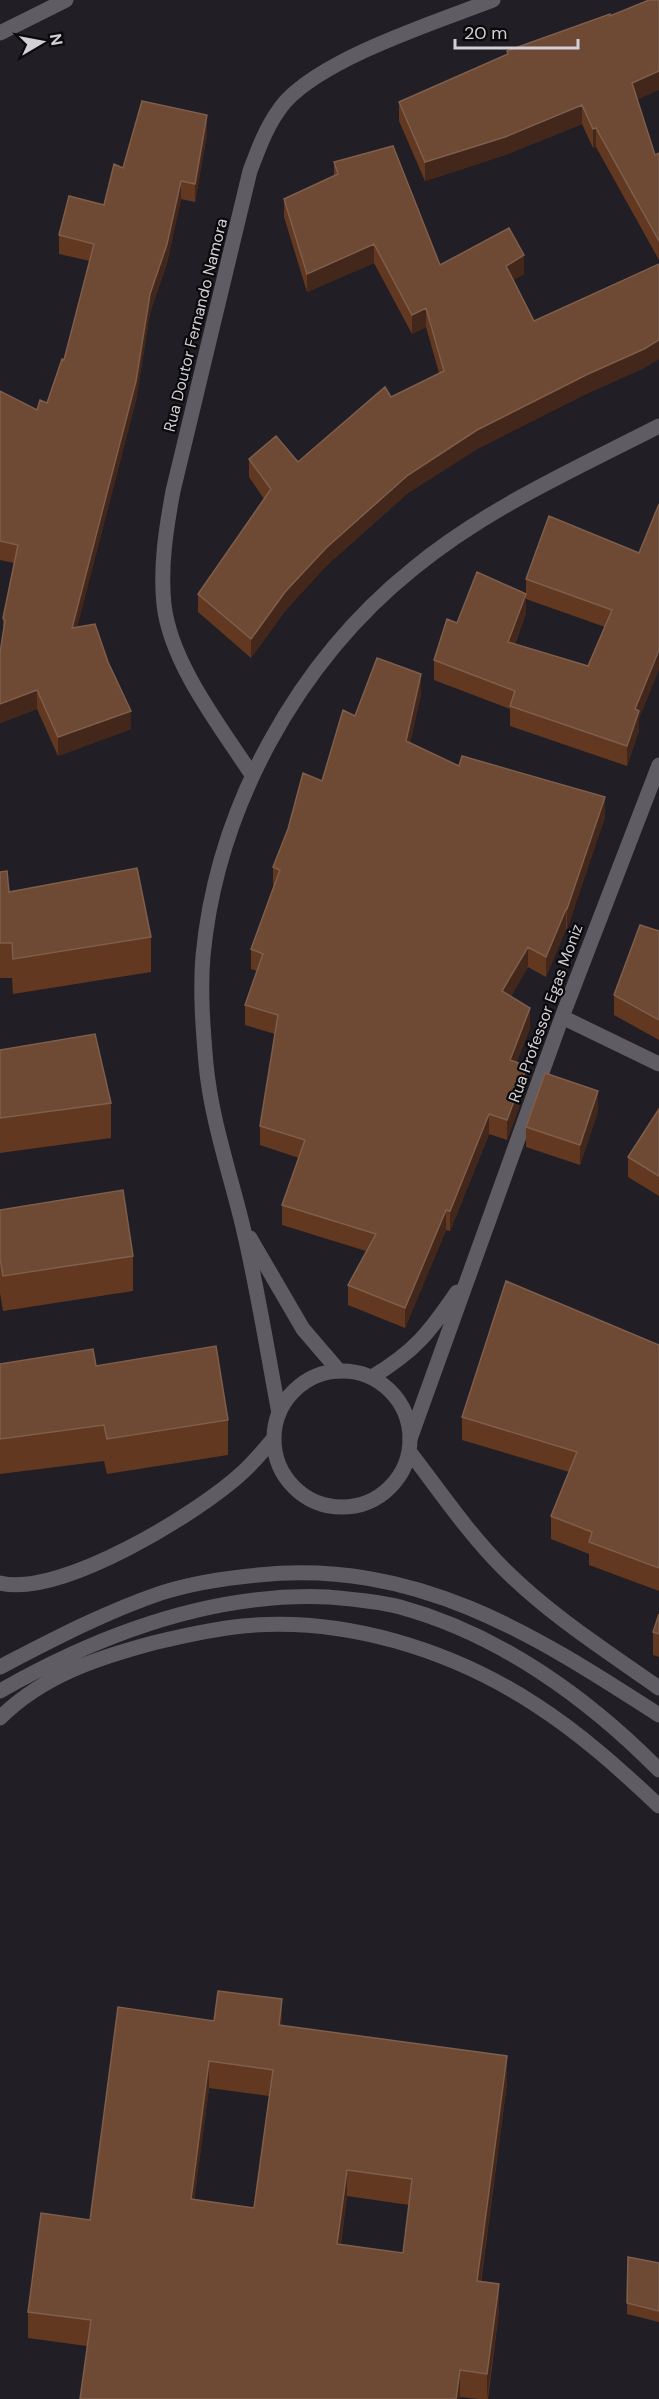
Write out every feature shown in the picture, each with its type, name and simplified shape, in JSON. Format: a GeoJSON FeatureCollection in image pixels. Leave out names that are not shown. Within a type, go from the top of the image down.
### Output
{"type":"FeatureCollection","features":[{"type":"Feature","properties":{"kind":"street"},"geometry":{"type":"LineString","coordinates":[[0,33],[66,0]]}},
{"type":"Feature","properties":{"kind":"street","name":"Rua Doutor Fernando Namora"},"geometry":{"type":"LineString","coordinates":[[252,775],[192,681],[175,645],[164,607],[162,572],[173,491],[250,171],[270,122],[286,101],[308,83],[332,68],[392,39],[493,0]]}},
{"type":"Feature","properties":{"kind":"street"},"geometry":{"type":"LineString","coordinates":[[279,1413],[243,1225],[222,1149],[206,1068],[204,1032],[203,957],[216,882],[226,846],[252,775],[280,723],[329,655],[349,630],[413,568],[466,531],[521,497],[659,426]]}},
{"type":"Feature","properties":{"kind":"street","name":"Rua Professor Egas Moniz"},"geometry":{"type":"LineString","coordinates":[[410,1445],[562,1017],[659,765]]}},
{"type":"Feature","properties":{"kind":"street"},"geometry":{"type":"LineString","coordinates":[[562,1017],[659,1064]]}},
{"type":"Feature","properties":{"kind":"street"},"geometry":{"type":"LineString","coordinates":[[243,1225],[303,1329],[339,1371]]}},
{"type":"Feature","properties":{"kind":"street"},"geometry":{"type":"LineString","coordinates":[[372,1377],[412,1350],[429,1332],[469,1275]]}},
{"type":"Feature","properties":{"kind":"street"},"geometry":{"type":"LineString","coordinates":[[339,1371],[356,1372],[372,1377],[388,1388],[400,1403],[407,1420],[410,1445],[402,1472],[388,1490],[369,1502],[347,1507],[325,1505],[304,1496],[288,1480],[277,1461],[274,1438],[279,1413],[289,1396],[302,1383],[320,1374],[339,1371]]}},
{"type":"Feature","properties":{"kind":"street"},"geometry":{"type":"LineString","coordinates":[[0,1583],[39,1582],[69,1574],[139,1542],[191,1512],[219,1492],[243,1472],[274,1438]]}},
{"type":"Feature","properties":{"kind":"street"},"geometry":{"type":"LineString","coordinates":[[410,1445],[471,1532],[501,1567],[563,1620],[659,1688]]}},
{"type":"Feature","properties":{"kind":"street"},"geometry":{"type":"LineString","coordinates":[[0,1667],[83,1625],[161,1593],[230,1578],[289,1572],[329,1572],[369,1576],[409,1586],[493,1617],[545,1643],[659,1715]]}},
{"type":"Feature","properties":{"kind":"street"},"geometry":{"type":"LineString","coordinates":[[0,1691],[75,1651],[121,1632],[203,1608],[277,1597],[357,1599],[399,1607],[433,1618],[470,1633],[512,1655],[585,1704],[659,1770]]}},
{"type":"Feature","properties":{"kind":"street"},"geometry":{"type":"LineString","coordinates":[[0,1718],[37,1687],[66,1672],[135,1648],[174,1638],[244,1626],[315,1627],[390,1640],[426,1651],[500,1684],[537,1705],[575,1734],[659,1806]]}},
{"type":"Feature","properties":{"kind":"building"},"geometry":{"type":"Polygon","coordinates":[[[649,0],[659,0],[659,71],[632,83],[655,155],[659,153],[659,241],[596,128],[593,129],[582,105],[505,137],[425,162],[399,102],[508,54],[507,51],[610,14],[610,16],[649,0]]]}},
{"type":"Feature","properties":{"kind":"building"},"geometry":{"type":"Polygon","coordinates":[[[142,101],[207,115],[195,184],[181,181],[167,244],[150,294],[136,381],[72,628],[95,624],[108,662],[131,711],[58,737],[37,690],[0,704],[0,653],[5,621],[3,618],[18,545],[0,541],[0,391],[37,410],[40,400],[47,403],[62,359],[64,360],[94,244],[59,235],[69,196],[104,205],[114,164],[123,168],[142,101]]]}},
{"type":"Feature","properties":{"kind":"building"},"geometry":{"type":"Polygon","coordinates":[[[393,146],[440,265],[509,228],[524,255],[506,266],[534,321],[659,264],[659,340],[477,430],[408,475],[326,548],[285,592],[251,639],[198,594],[271,489],[249,459],[276,436],[298,462],[385,387],[391,397],[444,371],[426,308],[412,315],[374,244],[307,274],[284,199],[338,174],[334,162],[393,146]]]}},
{"type":"Feature","properties":{"kind":"building"},"geometry":{"type":"Polygon","coordinates":[[[659,504],[659,650],[635,709],[639,711],[627,746],[510,706],[515,691],[434,660],[447,619],[457,623],[477,572],[526,594],[508,642],[588,666],[612,610],[526,579],[549,516],[639,553],[659,504]]]}},
{"type":"Feature","properties":{"kind":"building"},"geometry":{"type":"Polygon","coordinates":[[[377,658],[421,674],[406,741],[459,766],[462,756],[605,797],[567,909],[546,957],[528,947],[502,991],[530,1008],[510,1060],[527,1066],[507,1120],[489,1114],[450,1211],[446,1210],[405,1308],[348,1285],[376,1234],[282,1205],[305,1140],[260,1126],[278,1015],[245,1005],[263,954],[251,949],[280,870],[273,867],[288,829],[303,773],[322,781],[343,710],[355,716],[377,658]]]}},
{"type":"Feature","properties":{"kind":"building"},"geometry":{"type":"Polygon","coordinates":[[[137,868],[151,937],[13,959],[12,943],[0,943],[0,872],[7,871],[9,892],[137,868]]]}},
{"type":"Feature","properties":{"kind":"building"},"geometry":{"type":"Polygon","coordinates":[[[640,925],[659,931],[659,1020],[614,995],[640,925]]]}},
{"type":"Feature","properties":{"kind":"building"},"geometry":{"type":"Polygon","coordinates":[[[95,1034],[111,1103],[0,1118],[0,1050],[95,1034]]]}},
{"type":"Feature","properties":{"kind":"building"},"geometry":{"type":"Polygon","coordinates":[[[545,1073],[598,1091],[580,1145],[526,1127],[545,1073]]]}},
{"type":"Feature","properties":{"kind":"building"},"geometry":{"type":"Polygon","coordinates":[[[659,1109],[659,1176],[628,1157],[659,1109]]]}},
{"type":"Feature","properties":{"kind":"building"},"geometry":{"type":"Polygon","coordinates":[[[123,1190],[133,1256],[3,1276],[0,1258],[0,1210],[123,1190]]]}},
{"type":"Feature","properties":{"kind":"building"},"geometry":{"type":"Polygon","coordinates":[[[506,1281],[659,1345],[659,1568],[589,1542],[592,1532],[551,1516],[577,1452],[462,1417],[506,1281]]]}},
{"type":"Feature","properties":{"kind":"building"},"geometry":{"type":"Polygon","coordinates":[[[216,1346],[228,1420],[107,1439],[104,1425],[0,1439],[0,1364],[93,1349],[96,1366],[216,1346]]]}},
{"type":"Feature","properties":{"kind":"building"},"geometry":{"type":"Polygon","coordinates":[[[659,1614],[659,1634],[653,1632],[659,1614]]]}},
{"type":"Feature","properties":{"kind":"building"},"geometry":{"type":"Polygon","coordinates":[[[218,1991],[282,1999],[279,2025],[507,2056],[477,2281],[499,2284],[487,2374],[460,2370],[456,2399],[80,2399],[91,2320],[28,2312],[41,2213],[90,2220],[118,2007],[214,2021],[218,1991]],[[209,2061],[191,2199],[254,2208],[273,2070],[209,2061]],[[347,2170],[337,2244],[403,2253],[412,2179],[347,2170]]]}},
{"type":"Feature","properties":{"kind":"building"},"geometry":{"type":"Polygon","coordinates":[[[628,2257],[659,2263],[659,2311],[627,2303],[628,2257]]]}}]}
